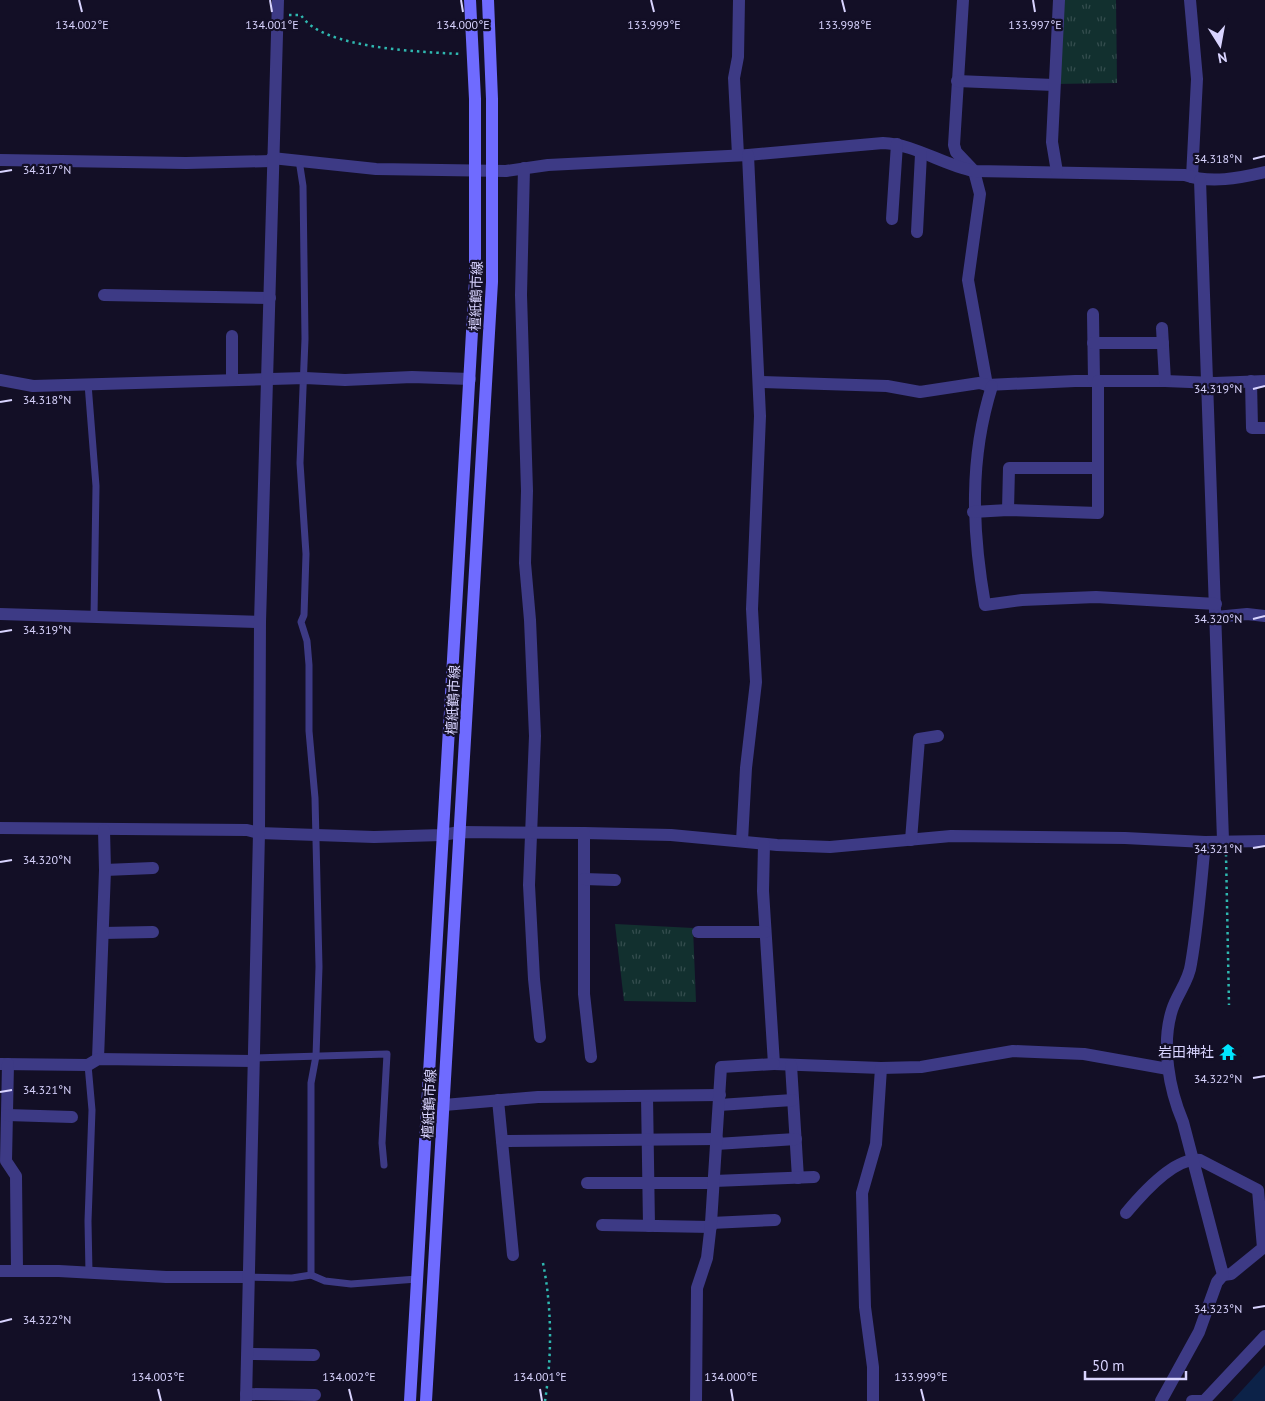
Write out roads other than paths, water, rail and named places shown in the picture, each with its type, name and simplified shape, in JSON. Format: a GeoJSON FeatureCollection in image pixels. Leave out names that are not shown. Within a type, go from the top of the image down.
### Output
{"type":"FeatureCollection","features":[{"type":"Feature","properties":{"kind":"main road","name":"檀紙鶴市線"},"geometry":{"type":"LineString","coordinates":[[410,1401],[475,280],[476,170],[470,0]]}},
{"type":"Feature","properties":{"kind":"main road","name":"檀紙鶴市線"},"geometry":{"type":"LineString","coordinates":[[426,1401],[489,350],[493,171],[488,0]]}},
{"type":"Feature","properties":{"kind":"street"},"geometry":{"type":"LineString","coordinates":[[278,0],[260,622],[259,833],[246,1398],[315,1395]]}},
{"type":"Feature","properties":{"kind":"street"},"geometry":{"type":"LineString","coordinates":[[739,0],[738,57],[734,78],[743,155],[760,382],[752,609],[756,682],[746,768],[742,841]]}},
{"type":"Feature","properties":{"kind":"street"},"geometry":{"type":"LineString","coordinates":[[964,0],[954,145],[956,152],[974,171],[980,194],[968,280],[971,306],[989,385],[978,449],[973,512],[977,560],[985,605],[1022,600],[1096,597],[1265,616]]}},
{"type":"Feature","properties":{"kind":"street"},"geometry":{"type":"LineString","coordinates":[[1057,172],[1052,142],[1059,0]]}},
{"type":"Feature","properties":{"kind":"street"},"geometry":{"type":"LineString","coordinates":[[1190,0],[1197,79],[1196,179],[1208,383],[1223,840]]}},
{"type":"Feature","properties":{"kind":"street"},"geometry":{"type":"LineString","coordinates":[[957,81],[1054,85]]}},
{"type":"Feature","properties":{"kind":"street"},"geometry":{"type":"LineString","coordinates":[[892,219],[897,144]]}},
{"type":"Feature","properties":{"kind":"street"},"geometry":{"type":"LineString","coordinates":[[0,160],[87,163],[272,159],[299,160],[376,169],[493,171],[897,144],[955,167],[974,171],[1185,175],[1196,179],[1240,178],[1265,172]]}},
{"type":"Feature","properties":{"kind":"street"},"geometry":{"type":"LineString","coordinates":[[917,232],[921,154]]}},
{"type":"Feature","properties":{"kind":"street"},"geometry":{"type":"LineString","coordinates":[[524,168],[522,295],[527,491],[524,563],[530,620],[535,736],[535,789],[531,831],[530,885],[534,979],[540,1037]]}},
{"type":"Feature","properties":{"kind":"street"},"geometry":{"type":"LineString","coordinates":[[104,295],[270,298]]}},
{"type":"Feature","properties":{"kind":"street"},"geometry":{"type":"LineString","coordinates":[[973,512],[1008,510],[1098,513],[1093,314]]}},
{"type":"Feature","properties":{"kind":"street"},"geometry":{"type":"LineString","coordinates":[[1162,328],[1165,381]]}},
{"type":"Feature","properties":{"kind":"street"},"geometry":{"type":"LineString","coordinates":[[232,336],[232,380]]}},
{"type":"Feature","properties":{"kind":"street"},"geometry":{"type":"LineString","coordinates":[[1093,343],[1163,342]]}},
{"type":"Feature","properties":{"kind":"street"},"geometry":{"type":"LineString","coordinates":[[0,380],[33,386],[304,378],[345,380],[412,377],[470,380]]}},
{"type":"Feature","properties":{"kind":"street"},"geometry":{"type":"LineString","coordinates":[[760,382],[887,386],[920,392],[978,383],[989,385],[1096,381],[1208,383],[1265,381]]}},
{"type":"Feature","properties":{"kind":"street"},"geometry":{"type":"LineString","coordinates":[[1251,381],[1252,428],[1265,428]]}},
{"type":"Feature","properties":{"kind":"street"},"geometry":{"type":"LineString","coordinates":[[1008,510],[1009,468],[1098,468]]}},
{"type":"Feature","properties":{"kind":"street"},"geometry":{"type":"LineString","coordinates":[[0,614],[94,619],[260,622]]}},
{"type":"Feature","properties":{"kind":"street"},"geometry":{"type":"LineString","coordinates":[[911,840],[919,739],[938,736]]}},
{"type":"Feature","properties":{"kind":"street"},"geometry":{"type":"LineString","coordinates":[[0,828],[247,830],[259,833],[316,835],[442,836],[460,832],[584,832],[671,835],[764,844],[830,847],[951,836],[1125,838],[1205,842],[1223,840],[1265,841]]}},
{"type":"Feature","properties":{"kind":"street"},"geometry":{"type":"LineString","coordinates":[[93,1062],[103,933],[104,830]]}},
{"type":"Feature","properties":{"kind":"street"},"geometry":{"type":"LineString","coordinates":[[584,832],[584,994],[591,1057]]}},
{"type":"Feature","properties":{"kind":"street"},"geometry":{"type":"LineString","coordinates":[[1161,1401],[1199,1332],[1222,1275],[1168,1070],[1169,1025],[1172,1009],[1191,967],[1205,842]]}},
{"type":"Feature","properties":{"kind":"street"},"geometry":{"type":"LineString","coordinates":[[764,844],[765,932],[774,1064]]}},
{"type":"Feature","properties":{"kind":"street"},"geometry":{"type":"LineString","coordinates":[[105,870],[153,868]]}},
{"type":"Feature","properties":{"kind":"street"},"geometry":{"type":"LineString","coordinates":[[584,879],[615,880]]}},
{"type":"Feature","properties":{"kind":"street"},"geometry":{"type":"LineString","coordinates":[[103,933],[153,932]]}},
{"type":"Feature","properties":{"kind":"street"},"geometry":{"type":"LineString","coordinates":[[698,932],[765,932]]}},
{"type":"Feature","properties":{"kind":"street"},"geometry":{"type":"LineString","coordinates":[[696,1401],[697,1288],[707,1258],[711,1225],[722,1067],[774,1064],[881,1068],[921,1066],[1013,1051],[1084,1054],[1168,1070]]}},
{"type":"Feature","properties":{"kind":"street"},"geometry":{"type":"LineString","coordinates":[[17,1270],[16,1176],[6,1161],[7,1116],[4,1064],[253,1059]]}},
{"type":"Feature","properties":{"kind":"street"},"geometry":{"type":"LineString","coordinates":[[791,1065],[798,1178]]}},
{"type":"Feature","properties":{"kind":"street"},"geometry":{"type":"LineString","coordinates":[[873,1401],[873,1366],[864,1298],[862,1193],[876,1144],[881,1068]]}},
{"type":"Feature","properties":{"kind":"street"},"geometry":{"type":"LineString","coordinates":[[444,1104],[538,1097],[647,1096],[719,1100],[793,1100]]}},
{"type":"Feature","properties":{"kind":"street"},"geometry":{"type":"LineString","coordinates":[[647,1096],[649,1226]]}},
{"type":"Feature","properties":{"kind":"street"},"geometry":{"type":"LineString","coordinates":[[498,1100],[513,1254]]}},
{"type":"Feature","properties":{"kind":"street"},"geometry":{"type":"LineString","coordinates":[[7,1116],[72,1116]]}},
{"type":"Feature","properties":{"kind":"street"},"geometry":{"type":"LineString","coordinates":[[502,1141],[648,1140],[716,1142],[796,1139]]}},
{"type":"Feature","properties":{"kind":"street"},"geometry":{"type":"LineString","coordinates":[[1126,1213],[1142,1194],[1185,1160],[1200,1160],[1258,1190],[1263,1248],[1230,1274],[1222,1275]]}},
{"type":"Feature","properties":{"kind":"street"},"geometry":{"type":"LineString","coordinates":[[587,1183],[714,1182],[814,1177]]}},
{"type":"Feature","properties":{"kind":"street"},"geometry":{"type":"LineString","coordinates":[[602,1226],[711,1225],[775,1220]]}},
{"type":"Feature","properties":{"kind":"street"},"geometry":{"type":"LineString","coordinates":[[0,1271],[248,1277]]}},
{"type":"Feature","properties":{"kind":"street"},"geometry":{"type":"LineString","coordinates":[[1192,1401],[1204,1400],[1265,1336]]}},
{"type":"Feature","properties":{"kind":"street"},"geometry":{"type":"LineString","coordinates":[[248,1354],[314,1355]]}},
{"type":"Feature","properties":{"kind":"lane"},"geometry":{"type":"LineString","coordinates":[[299,160],[304,203],[304,378],[300,463],[306,554],[304,614],[301,622],[307,641],[309,665],[309,731],[316,835],[320,1006],[316,1056],[311,1083],[311,1275]]}},
{"type":"Feature","properties":{"kind":"lane"},"geometry":{"type":"LineString","coordinates":[[88,384],[96,486],[94,619]]}},
{"type":"Feature","properties":{"kind":"lane"},"geometry":{"type":"LineString","coordinates":[[253,1059],[386,1054],[382,1143],[384,1164]]}},
{"type":"Feature","properties":{"kind":"lane"},"geometry":{"type":"LineString","coordinates":[[90,1274],[88,1221],[93,1062]]}},
{"type":"Feature","properties":{"kind":"lane"},"geometry":{"type":"LineString","coordinates":[[248,1277],[292,1278],[311,1275],[325,1281],[351,1284],[417,1279]]}},
{"type":"Feature","properties":{"kind":"water"},"geometry":{"type":"Polygon","coordinates":[[[1265,1365],[1265,1401],[1232,1401],[1265,1365]]]}},
{"type":"Feature","properties":{"kind":"place","name":"岩田神社"},"geometry":{"type":"Point","coordinates":[1228,1052]}}]}
